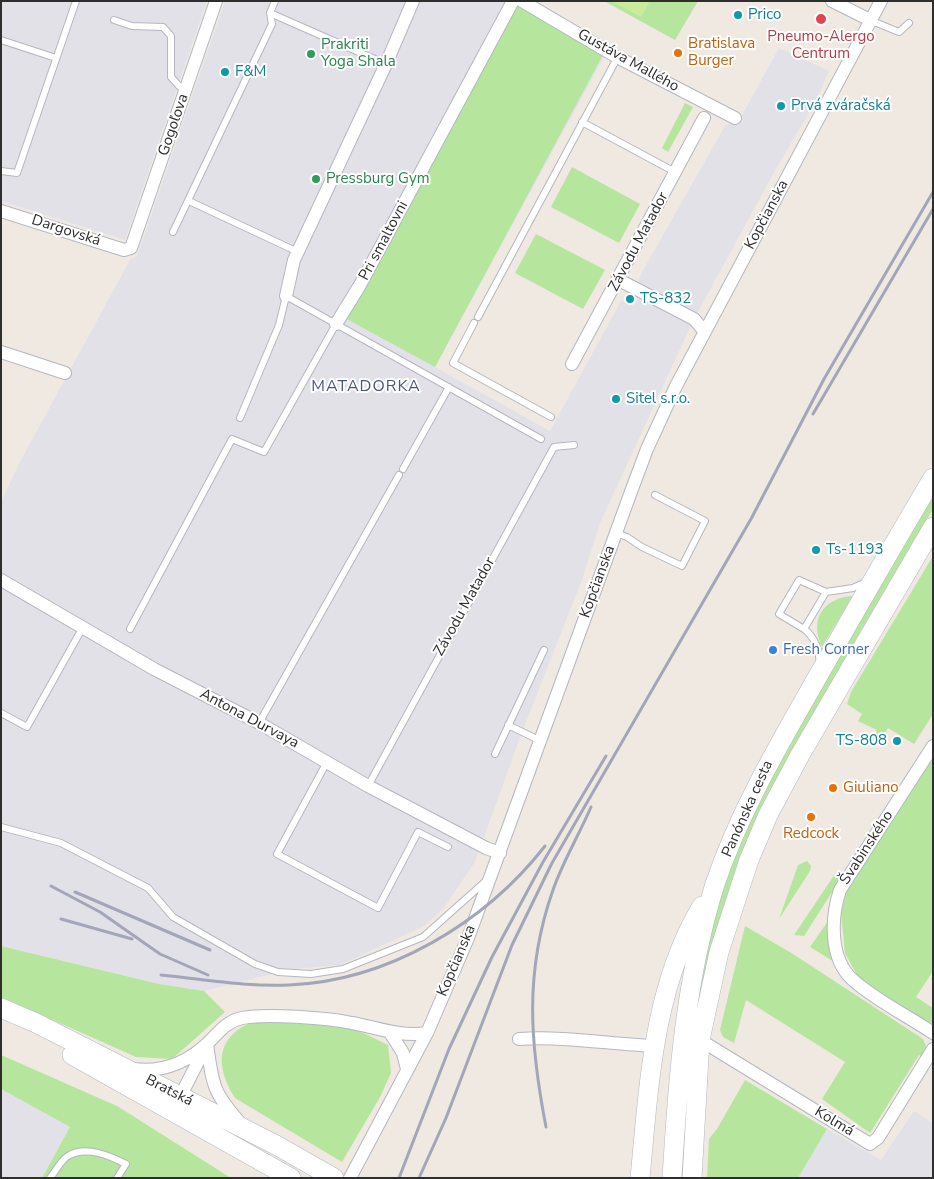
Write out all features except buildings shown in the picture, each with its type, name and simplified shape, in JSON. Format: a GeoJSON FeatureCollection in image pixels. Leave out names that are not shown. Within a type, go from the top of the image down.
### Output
{"type":"FeatureCollection","features":[{"type":"Feature","properties":{"kind":"main road","name":"Panónska cesta"},"geometry":{"type":"LineString","coordinates":[[672,1178],[678,1080],[685,1021],[696,959],[716,884],[759,779],[933,478]]}},
{"type":"Feature","properties":{"kind":"main road","name":"Panónska cesta"},"geometry":{"type":"LineString","coordinates":[[692,1178],[700,1040],[713,978],[730,915],[765,822],[813,732],[933,527]]}},
{"type":"Feature","properties":{"kind":"main road"},"geometry":{"type":"LineString","coordinates":[[640,1178],[654,1046],[671,974],[695,918],[716,884]]}},
{"type":"Feature","properties":{"kind":"main road","name":"Bratská"},"geometry":{"type":"LineString","coordinates":[[1,1008],[36,1023],[245,1129],[334,1178]]}},
{"type":"Feature","properties":{"kind":"main road","name":"Bratská"},"geometry":{"type":"LineString","coordinates":[[1,1017],[291,1178]]}},
{"type":"Feature","properties":{"kind":"street","name":"Gogoľova"},"geometry":{"type":"LineString","coordinates":[[131,248],[216,1]]}},
{"type":"Feature","properties":{"kind":"street"},"geometry":{"type":"LineString","coordinates":[[286,296],[298,252],[386,64],[413,1]]}},
{"type":"Feature","properties":{"kind":"street","name":"Pri smaltovni"},"geometry":{"type":"LineString","coordinates":[[336,324],[360,285],[513,1]]}},
{"type":"Feature","properties":{"kind":"street","name":"Gustáva Mallého"},"geometry":{"type":"LineString","coordinates":[[522,1],[612,53],[735,118]]}},
{"type":"Feature","properties":{"kind":"street"},"geometry":{"type":"LineString","coordinates":[[832,1],[872,20]]}},
{"type":"Feature","properties":{"kind":"street","name":"Kopčianska"},"geometry":{"type":"LineString","coordinates":[[350,1178],[427,1033],[468,938],[616,533],[659,422],[704,331],[881,1]]}},
{"type":"Feature","properties":{"kind":"street","name":"Závodu Matador"},"geometry":{"type":"LineString","coordinates":[[572,364],[619,280],[704,118]]}},
{"type":"Feature","properties":{"kind":"street","name":"Dargovská"},"geometry":{"type":"LineString","coordinates":[[1,211],[124,250],[131,248]]}},
{"type":"Feature","properties":{"kind":"street"},"geometry":{"type":"LineString","coordinates":[[619,280],[694,319],[704,331]]}},
{"type":"Feature","properties":{"kind":"street"},"geometry":{"type":"LineString","coordinates":[[1,352],[65,373]]}},
{"type":"Feature","properties":{"kind":"street","name":"Antona Durvaya"},"geometry":{"type":"LineString","coordinates":[[1,580],[154,669],[259,724],[368,786],[486,848],[500,853]]}},
{"type":"Feature","properties":{"kind":"street","name":"Švabinského"},"geometry":{"type":"LineString","coordinates":[[933,746],[840,890],[834,908],[833,924],[838,954],[852,980],[933,1033]]}},
{"type":"Feature","properties":{"kind":"street"},"geometry":{"type":"LineString","coordinates":[[121,1067],[152,1070],[167,1068],[207,1044],[229,1023],[254,1016],[350,1023],[391,1034],[411,1035],[427,1033]]}},
{"type":"Feature","properties":{"kind":"street"},"geometry":{"type":"LineString","coordinates":[[391,1034],[403,1053],[407,1069]]}},
{"type":"Feature","properties":{"kind":"street"},"geometry":{"type":"LineString","coordinates":[[519,1040],[554,1037],[604,1044],[654,1046]]}},
{"type":"Feature","properties":{"kind":"street","name":"Kolmá"},"geometry":{"type":"LineString","coordinates":[[700,1040],[870,1144],[878,1138],[933,1050]]}},
{"type":"Feature","properties":{"kind":"street"},"geometry":{"type":"LineString","coordinates":[[183,1118],[180,1097],[207,1044]]}},
{"type":"Feature","properties":{"kind":"street"},"geometry":{"type":"LineString","coordinates":[[207,1044],[216,1093],[245,1129]]}},
{"type":"Feature","properties":{"kind":"street"},"geometry":{"type":"LineString","coordinates":[[161,1106],[180,1097]]}},
{"type":"Feature","properties":{"kind":"lane"},"geometry":{"type":"LineString","coordinates":[[1,171],[17,173],[76,1]]}},
{"type":"Feature","properties":{"kind":"lane"},"geometry":{"type":"LineString","coordinates":[[173,232],[272,24],[270,13],[275,1]]}},
{"type":"Feature","properties":{"kind":"lane"},"geometry":{"type":"LineString","coordinates":[[270,13],[386,64]]}},
{"type":"Feature","properties":{"kind":"lane"},"geometry":{"type":"LineString","coordinates":[[114,20],[132,26],[163,27],[171,36],[171,77],[180,86],[186,88]]}},
{"type":"Feature","properties":{"kind":"lane"},"geometry":{"type":"LineString","coordinates":[[872,20],[899,32],[909,23]]}},
{"type":"Feature","properties":{"kind":"lane"},"geometry":{"type":"LineString","coordinates":[[1,40],[56,58]]}},
{"type":"Feature","properties":{"kind":"lane"},"geometry":{"type":"LineString","coordinates":[[551,417],[452,363],[615,62]]}},
{"type":"Feature","properties":{"kind":"lane"},"geometry":{"type":"LineString","coordinates":[[582,122],[675,172]]}},
{"type":"Feature","properties":{"kind":"lane"},"geometry":{"type":"LineString","coordinates":[[189,201],[298,252]]}},
{"type":"Feature","properties":{"kind":"lane"},"geometry":{"type":"LineString","coordinates":[[240,418],[279,325],[286,296],[541,439]]}},
{"type":"Feature","properties":{"kind":"lane","name":"Pri smaltovni"},"geometry":{"type":"LineString","coordinates":[[130,629],[232,438],[264,452],[336,324]]}},
{"type":"Feature","properties":{"kind":"lane"},"geometry":{"type":"LineString","coordinates":[[259,724],[449,387]]}},
{"type":"Feature","properties":{"kind":"lane","name":"Závodu Matador"},"geometry":{"type":"LineString","coordinates":[[368,786],[554,447],[574,445]]}},
{"type":"Feature","properties":{"kind":"lane"},"geometry":{"type":"LineString","coordinates":[[616,533],[682,566],[705,521],[655,495]]}},
{"type":"Feature","properties":{"kind":"lane"},"geometry":{"type":"LineString","coordinates":[[814,683],[820,660],[816,645],[809,632],[779,614],[799,580],[826,592],[853,588],[876,576]]}},
{"type":"Feature","properties":{"kind":"lane"},"geometry":{"type":"LineString","coordinates":[[804,629],[826,592]]}},
{"type":"Feature","properties":{"kind":"lane"},"geometry":{"type":"LineString","coordinates":[[1,713],[27,727],[83,627]]}},
{"type":"Feature","properties":{"kind":"lane"},"geometry":{"type":"LineString","coordinates":[[495,754],[544,650]]}},
{"type":"Feature","properties":{"kind":"lane"},"geometry":{"type":"LineString","coordinates":[[508,725],[541,741]]}},
{"type":"Feature","properties":{"kind":"lane"},"geometry":{"type":"LineString","coordinates":[[327,762],[277,854],[378,908],[418,832],[448,847]]}},
{"type":"Feature","properties":{"kind":"lane"},"geometry":{"type":"LineString","coordinates":[[1,828],[61,843],[148,888],[173,917],[255,964],[278,972],[311,974],[343,969],[423,937],[477,887],[490,878]]}},
{"type":"Feature","properties":{"kind":"lane"},"geometry":{"type":"LineString","coordinates":[[50,1178],[68,1156],[79,1153],[103,1153],[126,1164],[117,1178]]}},
{"type":"Feature","properties":{"kind":"shaded area"},"geometry":{"type":"Polygon","coordinates":[[[1,1],[207,1],[125,240],[1,201],[1,1]]]}},
{"type":"Feature","properties":{"kind":"shaded area"},"geometry":{"type":"Polygon","coordinates":[[[225,1],[530,1],[610,46],[435,367],[550,431],[621,301],[634,306],[644,285],[638,282],[641,274],[725,126],[741,117],[779,48],[829,71],[816,101],[777,167],[694,319],[600,523],[582,580],[522,732],[475,862],[443,909],[424,926],[340,965],[292,969],[204,991],[159,984],[1,946],[1,502],[22,458],[130,260],[137,256],[225,1]]]}},
{"type":"Feature","properties":{"kind":"shaded area"},"geometry":{"type":"Polygon","coordinates":[[[1,1089],[70,1127],[42,1178],[1,1178],[1,1089]]]}},
{"type":"Feature","properties":{"kind":"shaded area"},"geometry":{"type":"Polygon","coordinates":[[[914,1111],[933,1123],[933,1178],[798,1178],[827,1129],[881,1160],[914,1111]]]}},
{"type":"Feature","properties":{"kind":"green space"},"geometry":{"type":"Polygon","coordinates":[[[604,1],[698,1],[675,40],[604,1]]]}},
{"type":"Feature","properties":{"kind":"green space"},"geometry":{"type":"Polygon","coordinates":[[[646,1],[649,3],[641,17],[613,2],[646,1]]]}},
{"type":"Feature","properties":{"kind":"green space"},"geometry":{"type":"Polygon","coordinates":[[[513,4],[604,53],[435,367],[341,316],[513,4]]]}},
{"type":"Feature","properties":{"kind":"green space"},"geometry":{"type":"Polygon","coordinates":[[[685,103],[693,107],[668,152],[662,148],[685,103]]]}},
{"type":"Feature","properties":{"kind":"green space"},"geometry":{"type":"Polygon","coordinates":[[[572,167],[640,204],[619,243],[551,207],[572,167]]]}},
{"type":"Feature","properties":{"kind":"green space"},"geometry":{"type":"Polygon","coordinates":[[[536,234],[605,270],[583,309],[515,273],[536,234]]]}},
{"type":"Feature","properties":{"kind":"green space"},"geometry":{"type":"Polygon","coordinates":[[[933,497],[933,509],[842,663],[789,758],[752,832],[723,909],[711,949],[702,990],[695,989],[729,868],[778,760],[933,497]]]}},
{"type":"Feature","properties":{"kind":"green space"},"geometry":{"type":"Polygon","coordinates":[[[933,556],[933,714],[914,744],[888,728],[881,739],[874,735],[877,730],[858,721],[862,714],[847,704],[851,692],[933,556]]]}},
{"type":"Feature","properties":{"kind":"green space"},"geometry":{"type":"Polygon","coordinates":[[[853,596],[822,647],[817,627],[821,612],[834,601],[853,596]]]}},
{"type":"Feature","properties":{"kind":"green space"},"geometry":{"type":"Polygon","coordinates":[[[933,757],[933,971],[916,997],[933,1008],[933,1023],[925,1022],[858,977],[845,953],[841,913],[848,887],[933,757]]]}},
{"type":"Feature","properties":{"kind":"green space"},"geometry":{"type":"Polygon","coordinates":[[[807,861],[811,866],[810,871],[779,919],[798,865],[807,861]]]}},
{"type":"Feature","properties":{"kind":"green space"},"geometry":{"type":"Polygon","coordinates":[[[835,874],[841,878],[804,936],[794,935],[835,874]]]}},
{"type":"Feature","properties":{"kind":"green space"},"geometry":{"type":"Polygon","coordinates":[[[828,921],[828,932],[836,963],[810,947],[828,921]]]}},
{"type":"Feature","properties":{"kind":"green space"},"geometry":{"type":"Polygon","coordinates":[[[745,926],[793,954],[923,1039],[926,1046],[923,1057],[919,1055],[870,1133],[822,1099],[845,1062],[746,1000],[734,1043],[723,1037],[720,1030],[745,926]]]}},
{"type":"Feature","properties":{"kind":"green space"},"geometry":{"type":"Polygon","coordinates":[[[1,946],[159,984],[204,991],[225,1012],[172,1059],[136,1057],[1,997],[1,946]]]}},
{"type":"Feature","properties":{"kind":"green space"},"geometry":{"type":"Polygon","coordinates":[[[254,1021],[351,1027],[388,1045],[391,1073],[380,1097],[342,1162],[235,1098],[224,1075],[222,1054],[232,1035],[254,1021]]]}},
{"type":"Feature","properties":{"kind":"green space"},"geometry":{"type":"Polygon","coordinates":[[[1,1055],[117,1106],[231,1178],[42,1178],[70,1127],[1,1089],[1,1055]]]}},
{"type":"Feature","properties":{"kind":"green space"},"geometry":{"type":"Polygon","coordinates":[[[745,1080],[827,1129],[798,1178],[707,1178],[709,1139],[717,1129],[745,1080]]]}},
{"type":"Feature","properties":{"kind":"railway"},"geometry":{"type":"LineString","coordinates":[[419,1178],[446,1118],[512,945],[552,863],[751,519],[824,379],[933,192]]}},
{"type":"Feature","properties":{"kind":"railway"},"geometry":{"type":"LineString","coordinates":[[813,414],[933,209]]}},
{"type":"Feature","properties":{"kind":"railway"},"geometry":{"type":"LineString","coordinates":[[399,1178],[449,1049],[492,957],[543,862],[606,756]]}},
{"type":"Feature","properties":{"kind":"railway"},"geometry":{"type":"LineString","coordinates":[[546,1127],[536,1066],[534,1037],[533,1008],[537,950],[557,879],[591,807]]}},
{"type":"Feature","properties":{"kind":"railway"},"geometry":{"type":"LineString","coordinates":[[161,975],[241,984],[289,985],[326,981],[398,960],[432,943],[464,923],[494,900],[521,874],[545,846]]}},
{"type":"Feature","properties":{"kind":"railway"},"geometry":{"type":"LineString","coordinates":[[51,886],[100,912],[160,954],[208,975]]}},
{"type":"Feature","properties":{"kind":"railway"},"geometry":{"type":"LineString","coordinates":[[75,892],[210,950]]}},
{"type":"Feature","properties":{"kind":"railway"},"geometry":{"type":"LineString","coordinates":[[61,919],[132,939]]}},
{"type":"Feature","properties":{"kind":"place","name":"Prico"},"geometry":{"type":"Point","coordinates":[738,15]}},
{"type":"Feature","properties":{"kind":"place","name":"Pneumo-Alergo Centrum"},"geometry":{"type":"Point","coordinates":[821,19]}},
{"type":"Feature","properties":{"kind":"place","name":"Bratislava Burger"},"geometry":{"type":"Point","coordinates":[678,53]}},
{"type":"Feature","properties":{"kind":"place","name":"Prakriti Yoga Shala"},"geometry":{"type":"Point","coordinates":[311,54]}},
{"type":"Feature","properties":{"kind":"place","name":"F&M"},"geometry":{"type":"Point","coordinates":[225,72]}},
{"type":"Feature","properties":{"kind":"place","name":"Prvá zváračská"},"geometry":{"type":"Point","coordinates":[781,106]}},
{"type":"Feature","properties":{"kind":"place","name":"Pressburg Gym"},"geometry":{"type":"Point","coordinates":[316,179]}},
{"type":"Feature","properties":{"kind":"place","name":"TS-832"},"geometry":{"type":"Point","coordinates":[630,299]}},
{"type":"Feature","properties":{"kind":"place","name":"Sitel s.r.o."},"geometry":{"type":"Point","coordinates":[616,399]}},
{"type":"Feature","properties":{"kind":"place","name":"Ts-1193"},"geometry":{"type":"Point","coordinates":[816,550]}},
{"type":"Feature","properties":{"kind":"place","name":"Fresh Corner"},"geometry":{"type":"Point","coordinates":[773,650]}},
{"type":"Feature","properties":{"kind":"place","name":"TS-808"},"geometry":{"type":"Point","coordinates":[897,741]}},
{"type":"Feature","properties":{"kind":"place","name":"Giuliano"},"geometry":{"type":"Point","coordinates":[833,788]}},
{"type":"Feature","properties":{"kind":"place","name":"Redcock"},"geometry":{"type":"Point","coordinates":[811,817]}},
{"type":"Feature","properties":{"kind":"district","name":"MATADORKA"},"geometry":{"type":"Point","coordinates":[366,387]}}]}
